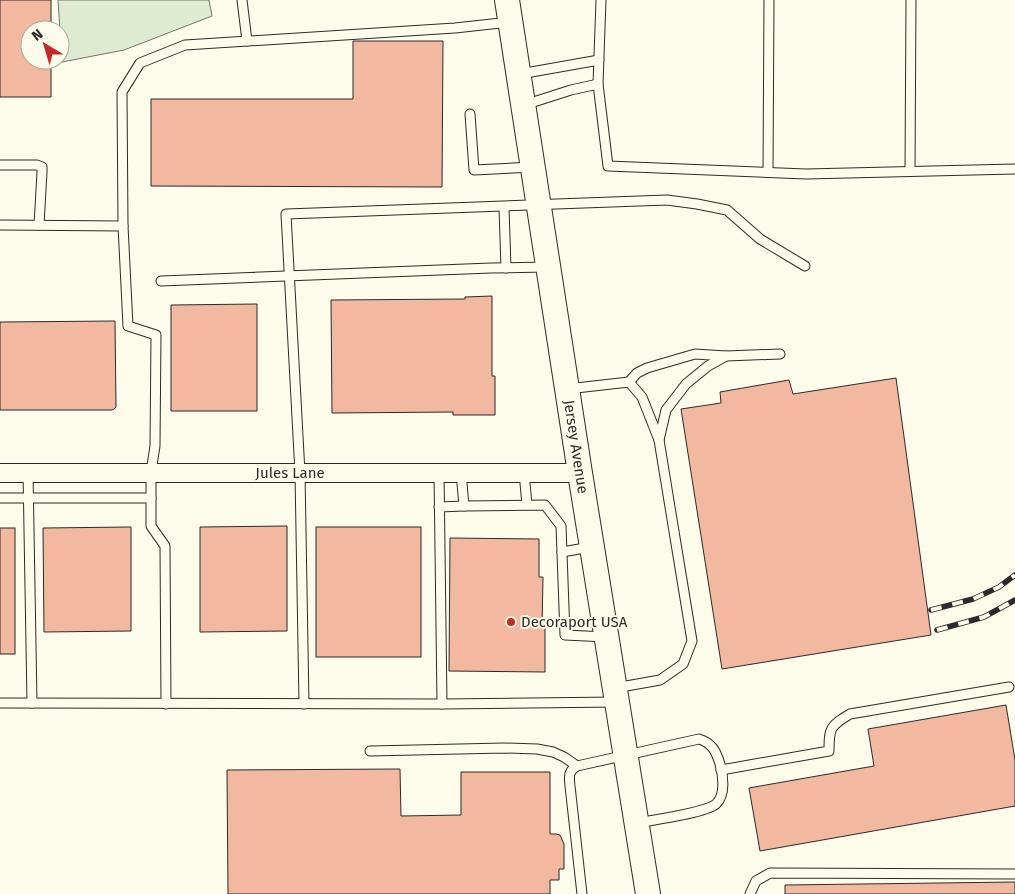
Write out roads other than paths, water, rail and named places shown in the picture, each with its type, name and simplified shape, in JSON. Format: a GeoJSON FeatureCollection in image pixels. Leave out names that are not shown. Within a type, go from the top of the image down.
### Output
{"type":"FeatureCollection","features":[{"type":"Feature","properties":{"kind":"street","name":"Jersey Avenue"},"geometry":{"type":"LineString","coordinates":[[509,11],[580,472],[648,894]]}},
{"type":"Feature","properties":{"kind":"street","name":"Jules Lane"},"geometry":{"type":"LineString","coordinates":[[0,472],[580,472]]}},
{"type":"Feature","properties":{"kind":"lane"},"geometry":{"type":"LineString","coordinates":[[242,0],[247,41]]}},
{"type":"Feature","properties":{"kind":"lane"},"geometry":{"type":"LineString","coordinates":[[601,0],[598,84],[608,166],[806,174],[1015,169]]}},
{"type":"Feature","properties":{"kind":"lane"},"geometry":{"type":"LineString","coordinates":[[768,172],[769,0]]}},
{"type":"Feature","properties":{"kind":"lane"},"geometry":{"type":"LineString","coordinates":[[910,171],[911,0]]}},
{"type":"Feature","properties":{"kind":"lane"},"geometry":{"type":"LineString","coordinates":[[166,704],[165,546],[151,526],[151,472],[155,446],[156,336],[128,326],[123,226],[122,92],[140,63],[185,44],[455,28],[509,11]]}},
{"type":"Feature","properties":{"kind":"lane"},"geometry":{"type":"LineString","coordinates":[[518,74],[599,60]]}},
{"type":"Feature","properties":{"kind":"lane"},"geometry":{"type":"LineString","coordinates":[[524,106],[571,90],[598,84]]}},
{"type":"Feature","properties":{"kind":"lane"},"geometry":{"type":"LineString","coordinates":[[470,114],[474,170],[533,167]]}},
{"type":"Feature","properties":{"kind":"lane"},"geometry":{"type":"LineString","coordinates":[[0,164],[38,165],[42,167],[39,225]]}},
{"type":"Feature","properties":{"kind":"lane"},"geometry":{"type":"LineString","coordinates":[[304,704],[300,472],[286,214],[667,200],[727,210],[760,239],[805,266]]}},
{"type":"Feature","properties":{"kind":"lane"},"geometry":{"type":"LineString","coordinates":[[504,207],[506,268]]}},
{"type":"Feature","properties":{"kind":"lane"},"geometry":{"type":"LineString","coordinates":[[0,225],[123,226]]}},
{"type":"Feature","properties":{"kind":"lane"},"geometry":{"type":"LineString","coordinates":[[161,281],[548,267]]}},
{"type":"Feature","properties":{"kind":"lane"},"geometry":{"type":"LineString","coordinates":[[567,389],[629,382],[637,373],[647,368],[695,354],[726,356],[780,354]]}},
{"type":"Feature","properties":{"kind":"lane"},"geometry":{"type":"LineString","coordinates":[[659,440],[666,410],[681,390],[708,366],[726,356]]}},
{"type":"Feature","properties":{"kind":"lane"},"geometry":{"type":"LineString","coordinates":[[0,703],[442,704],[616,695],[660,680],[682,664],[692,641],[659,440],[642,397],[629,382]]}},
{"type":"Feature","properties":{"kind":"lane"},"geometry":{"type":"LineString","coordinates":[[28,472],[32,704]]}},
{"type":"Feature","properties":{"kind":"lane"},"geometry":{"type":"LineString","coordinates":[[439,472],[442,704]]}},
{"type":"Feature","properties":{"kind":"lane"},"geometry":{"type":"LineString","coordinates":[[461,472],[464,506]]}},
{"type":"Feature","properties":{"kind":"lane"},"geometry":{"type":"LineString","coordinates":[[524,472],[526,505]]}},
{"type":"Feature","properties":{"kind":"lane"},"geometry":{"type":"LineString","coordinates":[[0,498],[151,498]]}},
{"type":"Feature","properties":{"kind":"lane"},"geometry":{"type":"LineString","coordinates":[[439,507],[545,505],[561,526],[565,635],[607,637]]}},
{"type":"Feature","properties":{"kind":"lane"},"geometry":{"type":"LineString","coordinates":[[562,552],[592,547]]}},
{"type":"Feature","properties":{"kind":"lane"},"geometry":{"type":"LineString","coordinates":[[721,770],[829,751],[831,728],[850,714],[1009,687]]}},
{"type":"Feature","properties":{"kind":"lane"},"geometry":{"type":"LineString","coordinates":[[582,894],[569,776],[572,769],[577,766],[699,739],[708,742],[715,751],[723,781],[721,796],[716,804],[694,812],[637,823]]}},
{"type":"Feature","properties":{"kind":"lane"},"geometry":{"type":"LineString","coordinates":[[370,751],[537,749],[553,752],[577,766]]}},
{"type":"Feature","properties":{"kind":"lane"},"geometry":{"type":"LineString","coordinates":[[750,894],[756,881],[770,874],[1015,874]]}},
{"type":"Feature","properties":{"kind":"railway"},"geometry":{"type":"LineString","coordinates":[[931,610],[973,599],[999,587],[1015,575]]}},
{"type":"Feature","properties":{"kind":"railway"},"geometry":{"type":"LineString","coordinates":[[937,630],[984,617],[1015,600]]}},
{"type":"Feature","properties":{"kind":"place","name":"Decoraport USA"},"geometry":{"type":"Point","coordinates":[511,622]}}]}
